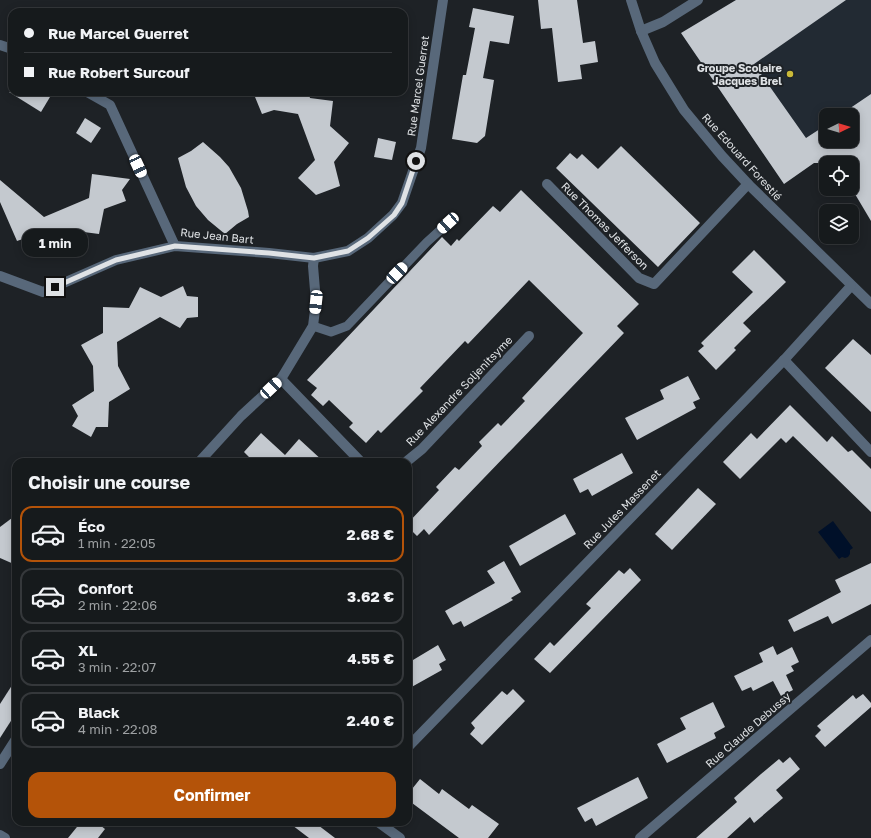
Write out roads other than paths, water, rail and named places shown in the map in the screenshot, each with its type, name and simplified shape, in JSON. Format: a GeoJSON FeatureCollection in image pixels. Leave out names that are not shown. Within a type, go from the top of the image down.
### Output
{"type":"FeatureCollection","features":[{"type":"Feature","properties":{"kind":"street","name":"Rue Marcel Guerret"},"geometry":{"type":"LineString","coordinates":[[314,258],[348,251],[355,247],[368,238],[394,215],[402,203],[421,148],[443,0]]}},
{"type":"Feature","properties":{"kind":"street","name":"Rue Edouard Forestié"},"geometry":{"type":"LineString","coordinates":[[631,0],[641,31],[655,63],[684,110],[722,156],[748,184],[871,304]]}},
{"type":"Feature","properties":{"kind":"street"},"geometry":{"type":"LineString","coordinates":[[641,31],[663,22],[698,0]]}},
{"type":"Feature","properties":{"kind":"street","name":"Rue Jean Bart"},"geometry":{"type":"LineString","coordinates":[[95,96],[110,105],[175,246],[314,258]]}},
{"type":"Feature","properties":{"kind":"street","name":"Rue Thomas Jefferson"},"geometry":{"type":"LineString","coordinates":[[547,184],[639,278],[654,284],[748,184]]}},
{"type":"Feature","properties":{"kind":"street"},"geometry":{"type":"LineString","coordinates":[[0,276],[43,292],[116,260],[175,246]]}},
{"type":"Feature","properties":{"kind":"street"},"geometry":{"type":"LineString","coordinates":[[203,458],[241,416],[281,379],[313,326],[316,302],[313,266],[314,258]]}},
{"type":"Feature","properties":{"kind":"street","name":"Rue Jules Massenet"},"geometry":{"type":"LineString","coordinates":[[412,743],[784,360],[852,286]]}},
{"type":"Feature","properties":{"kind":"street","name":"Rue Alexandre Soljenitsyme"},"geometry":{"type":"LineString","coordinates":[[411,458],[422,449],[529,336]]}},
{"type":"Feature","properties":{"kind":"street"},"geometry":{"type":"LineString","coordinates":[[784,360],[871,452]]}},
{"type":"Feature","properties":{"kind":"street"},"geometry":{"type":"LineString","coordinates":[[281,379],[357,458]]}},
{"type":"Feature","properties":{"kind":"street","name":"Rue Claude Debussy"},"geometry":{"type":"LineString","coordinates":[[640,838],[871,640]]}},
{"type":"Feature","properties":{"kind":"street"},"geometry":{"type":"LineString","coordinates":[[0,764],[12,745]]}},
{"type":"Feature","properties":{"kind":"street"},"geometry":{"type":"LineString","coordinates":[[384,826],[400,838]]}},
{"type":"Feature","properties":{"kind":"street"},"geometry":{"type":"LineString","coordinates":[[0,834],[5,838]]}},
{"type":"Feature","properties":{"kind":"lane"},"geometry":{"type":"LineString","coordinates":[[313,326],[331,332],[347,326],[427,242],[448,223]]}},
{"type":"Feature","properties":{"kind":"water"},"geometry":{"type":"Polygon","coordinates":[[[833,521],[853,548],[850,550],[848,557],[842,557],[839,559],[818,532],[833,521]]]}},
{"type":"Feature","properties":{"kind":"place","name":"Groupe Scolaire Jacques Brel"},"geometry":{"type":"Point","coordinates":[790,74]}}]}
